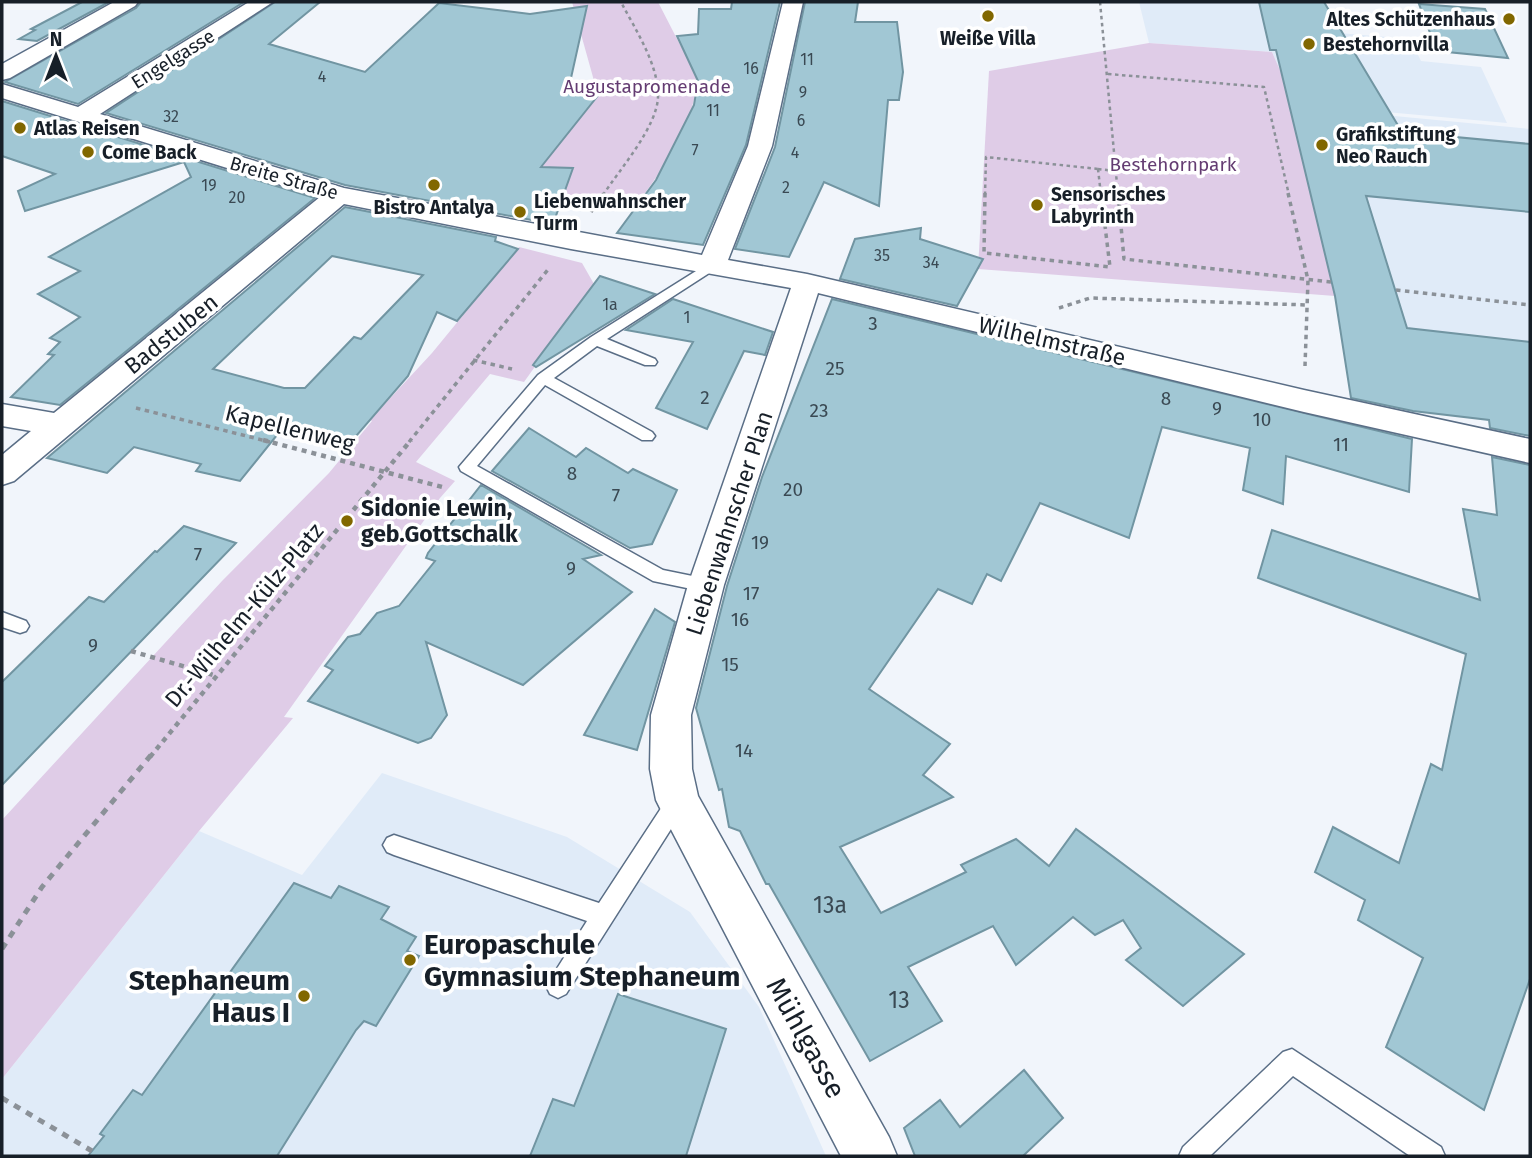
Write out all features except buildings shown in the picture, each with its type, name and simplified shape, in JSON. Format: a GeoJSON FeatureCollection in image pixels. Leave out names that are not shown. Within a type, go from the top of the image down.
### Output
{"type":"FeatureCollection","features":[{"type":"Feature","properties":{"kind":"street"},"geometry":{"type":"LineString","coordinates":[[2,73],[128,2]]}},
{"type":"Feature","properties":{"kind":"street","name":"Engelgasse"},"geometry":{"type":"LineString","coordinates":[[82,115],[263,2]]}},
{"type":"Feature","properties":{"kind":"street"},"geometry":{"type":"LineString","coordinates":[[712,265],[760,146],[793,2]]}},
{"type":"Feature","properties":{"kind":"street","name":"Breite Straße"},"geometry":{"type":"LineString","coordinates":[[2,91],[339,195],[572,241]]}},
{"type":"Feature","properties":{"kind":"street","name":"Badstuben"},"geometry":{"type":"LineString","coordinates":[[2,473],[339,195]]}},
{"type":"Feature","properties":{"kind":"street","name":"Wilhelmstraße"},"geometry":{"type":"LineString","coordinates":[[572,241],[807,282],[1530,452]]}},
{"type":"Feature","properties":{"kind":"street","name":"Liebenwahnscher Plan"},"geometry":{"type":"LineString","coordinates":[[675,785],[671,715],[706,585],[807,282]]}},
{"type":"Feature","properties":{"kind":"street"},"geometry":{"type":"LineString","coordinates":[[2,415],[60,425]]}},
{"type":"Feature","properties":{"kind":"street","name":"Mühlgasse"},"geometry":{"type":"LineString","coordinates":[[675,785],[870,1156]]}},
{"type":"Feature","properties":{"kind":"lane"},"geometry":{"type":"LineString","coordinates":[[706,585],[659,576],[467,467],[543,378],[596,340],[712,265]]}},
{"type":"Feature","properties":{"kind":"lane"},"geometry":{"type":"LineString","coordinates":[[596,340],[650,362]]}},
{"type":"Feature","properties":{"kind":"lane"},"geometry":{"type":"LineString","coordinates":[[543,378],[647,436]]}},
{"type":"Feature","properties":{"kind":"lane"},"geometry":{"type":"LineString","coordinates":[[2,619],[20,626]]}},
{"type":"Feature","properties":{"kind":"lane"},"geometry":{"type":"LineString","coordinates":[[558,985],[604,916],[675,785]]}},
{"type":"Feature","properties":{"kind":"lane"},"geometry":{"type":"LineString","coordinates":[[394,845],[604,916]]}},
{"type":"Feature","properties":{"kind":"lane"},"geometry":{"type":"LineString","coordinates":[[1192,1156],[1292,1061],[1432,1156]]}},
{"type":"Feature","properties":{"kind":"path"},"geometry":{"type":"LineString","coordinates":[[572,241],[652,121],[657,104],[658,90],[640,38],[621,2]]}},
{"type":"Feature","properties":{"kind":"path"},"geometry":{"type":"LineString","coordinates":[[1100,2],[1124,259],[1331,282]]}},
{"type":"Feature","properties":{"kind":"path"},"geometry":{"type":"LineString","coordinates":[[1108,74],[1264,88],[1308,280],[1307,339]]}},
{"type":"Feature","properties":{"kind":"path"},"geometry":{"type":"LineString","coordinates":[[1098,169],[1110,267],[984,253],[986,157],[1098,169],[1115,171]]}},
{"type":"Feature","properties":{"kind":"path","name":"Dr.-Wilhelm-Külz-Platz"},"geometry":{"type":"LineString","coordinates":[[2,949],[42,887],[572,241]]}},
{"type":"Feature","properties":{"kind":"path"},"geometry":{"type":"LineString","coordinates":[[1396,290],[1530,305]]}},
{"type":"Feature","properties":{"kind":"path"},"geometry":{"type":"LineString","coordinates":[[994,327],[1090,298],[1308,305]]}},
{"type":"Feature","properties":{"kind":"path"},"geometry":{"type":"LineString","coordinates":[[473,360],[543,378]]}},
{"type":"Feature","properties":{"kind":"path","name":"Kapellenweg"},"geometry":{"type":"LineString","coordinates":[[94,397],[448,489],[467,467]]}},
{"type":"Feature","properties":{"kind":"path"},"geometry":{"type":"LineString","coordinates":[[131,651],[216,676]]}},
{"type":"Feature","properties":{"kind":"path"},"geometry":{"type":"LineString","coordinates":[[2,1098],[92,1151]]}},
{"type":"Feature","properties":{"kind":"shaded area"},"geometry":{"type":"Polygon","coordinates":[[[1139,2],[1324,2],[1339,33],[1410,39],[1421,61],[1481,67],[1507,123],[1364,110],[1283,77],[1272,52],[1149,43],[1139,2]]]}},
{"type":"Feature","properties":{"kind":"shaded area"},"geometry":{"type":"Polygon","coordinates":[[[1289,106],[1530,129],[1530,425],[1439,414],[1350,389],[1335,296],[1289,106]]]}},
{"type":"Feature","properties":{"kind":"shaded area","name":"Europaschule Gymnasium Stephaneum"},"geometry":{"type":"Polygon","coordinates":[[[382,773],[567,837],[690,912],[759,1007],[826,1156],[2,1156],[2,1079],[199,831],[302,875],[382,773]]]}},
{"type":"Feature","properties":{"kind":"green space","name":"Augustapromenade"},"geometry":{"type":"Polygon","coordinates":[[[572,2],[658,2],[692,68],[695,68],[696,84],[687,121],[668,159],[636,205],[563,195],[572,168],[541,167],[598,95],[572,2]]]}},
{"type":"Feature","properties":{"kind":"green space","name":"Bestehornpark"},"geometry":{"type":"Polygon","coordinates":[[[1149,43],[1272,52],[1283,77],[1335,296],[978,269],[989,71],[1149,43]]]}},
{"type":"Feature","properties":{"kind":"green space"},"geometry":{"type":"Polygon","coordinates":[[[519,247],[582,263],[594,284],[524,382],[490,374],[416,462],[455,481],[440,498],[284,717],[293,718],[199,831],[2,1079],[2,820],[222,581],[329,473],[372,421],[370,420],[432,353],[519,247]]]}},
{"type":"Feature","properties":{"kind":"place","name":"Weiße Villa"},"geometry":{"type":"Point","coordinates":[988,16]}},
{"type":"Feature","properties":{"kind":"place","name":"Altes Schützenhaus"},"geometry":{"type":"Point","coordinates":[1509,19]}},
{"type":"Feature","properties":{"kind":"place","name":"Bestehornvilla"},"geometry":{"type":"Point","coordinates":[1309,44]}},
{"type":"Feature","properties":{"kind":"place","name":"Atlas Reisen"},"geometry":{"type":"Point","coordinates":[20,128]}},
{"type":"Feature","properties":{"kind":"place","name":"Grafikstiftung Neo Rauch"},"geometry":{"type":"Point","coordinates":[1322,145]}},
{"type":"Feature","properties":{"kind":"place","name":"Come Back"},"geometry":{"type":"Point","coordinates":[88,152]}},
{"type":"Feature","properties":{"kind":"place","name":"Bistro Antalya"},"geometry":{"type":"Point","coordinates":[434,185]}},
{"type":"Feature","properties":{"kind":"place","name":"Sensorisches Labyrinth"},"geometry":{"type":"Point","coordinates":[1037,205]}},
{"type":"Feature","properties":{"kind":"place","name":"Liebenwahnscher Turm"},"geometry":{"type":"Point","coordinates":[520,212]}},
{"type":"Feature","properties":{"kind":"place","name":"Sidonie Lewin, geb.Gottschalk"},"geometry":{"type":"Point","coordinates":[347,521]}},
{"type":"Feature","properties":{"kind":"place","name":"Europaschule Gymnasium Stephaneum"},"geometry":{"type":"Point","coordinates":[410,960]}},
{"type":"Feature","properties":{"kind":"place","name":"Stephaneum Haus I"},"geometry":{"type":"Point","coordinates":[304,996]}}]}
